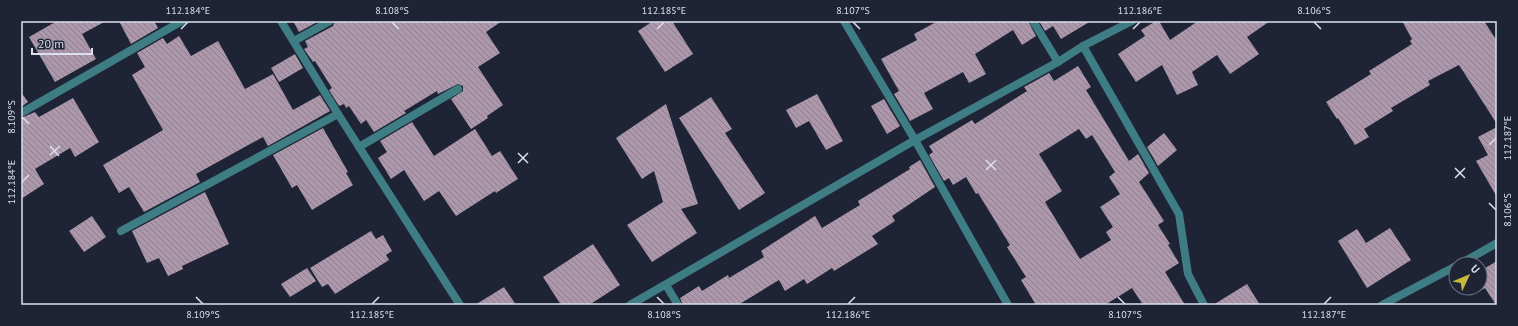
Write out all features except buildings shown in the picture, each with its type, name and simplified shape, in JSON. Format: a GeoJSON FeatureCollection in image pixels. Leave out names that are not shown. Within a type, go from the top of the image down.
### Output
{"type":"FeatureCollection","features":[{"type":"Feature","properties":{"kind":"street"},"geometry":{"type":"LineString","coordinates":[[21,113],[182,21]]}},
{"type":"Feature","properties":{"kind":"street"},"geometry":{"type":"LineString","coordinates":[[281,21],[338,114],[460,305]]}},
{"type":"Feature","properties":{"kind":"street"},"geometry":{"type":"LineString","coordinates":[[294,42],[330,21]]}},
{"type":"Feature","properties":{"kind":"street"},"geometry":{"type":"LineString","coordinates":[[844,21],[1008,305]]}},
{"type":"Feature","properties":{"kind":"street"},"geometry":{"type":"LineString","coordinates":[[1033,21],[1058,62]]}},
{"type":"Feature","properties":{"kind":"street"},"geometry":{"type":"LineString","coordinates":[[630,305],[914,140],[1058,62],[1083,46],[1132,21]]}},
{"type":"Feature","properties":{"kind":"street"},"geometry":{"type":"LineString","coordinates":[[1083,46],[1179,214],[1188,274],[1204,305]]}},
{"type":"Feature","properties":{"kind":"street"},"geometry":{"type":"LineString","coordinates":[[359,147],[458,89]]}},
{"type":"Feature","properties":{"kind":"street"},"geometry":{"type":"LineString","coordinates":[[122,231],[338,114]]}},
{"type":"Feature","properties":{"kind":"street"},"geometry":{"type":"LineString","coordinates":[[1474,256],[1497,243]]}},
{"type":"Feature","properties":{"kind":"street"},"geometry":{"type":"LineString","coordinates":[[1382,305],[1448,270]]}},
{"type":"Feature","properties":{"kind":"street"},"geometry":{"type":"LineString","coordinates":[[666,285],[678,305]]}}]}
